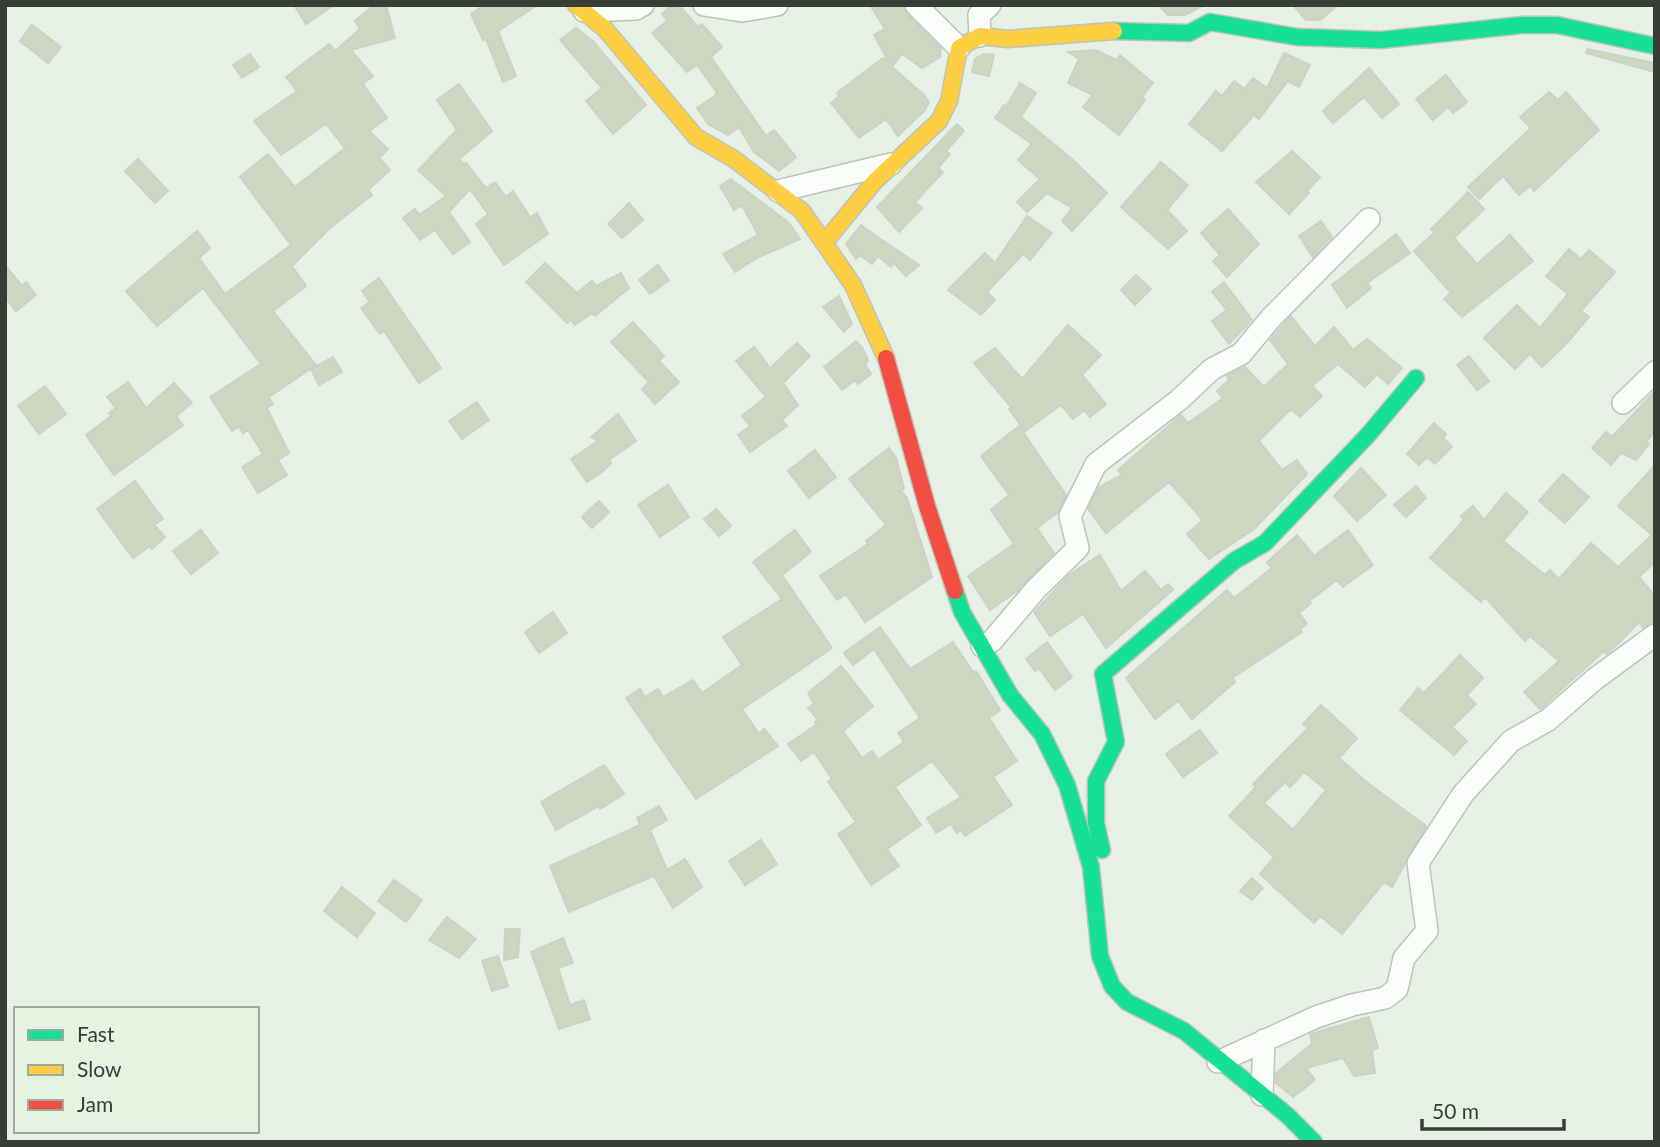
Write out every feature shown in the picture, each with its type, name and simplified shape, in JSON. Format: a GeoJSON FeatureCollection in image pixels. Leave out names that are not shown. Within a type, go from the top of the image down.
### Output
{"type":"FeatureCollection","features":[{"type":"Feature","properties":{"kind":"street"},"geometry":{"type":"LineString","coordinates":[[580,8],[636,9],[643,5]]}},
{"type":"Feature","properties":{"kind":"street"},"geometry":{"type":"LineString","coordinates":[[705,5],[742,11],[777,5]]}},
{"type":"Feature","properties":{"kind":"street"},"geometry":{"type":"LineString","coordinates":[[916,5],[959,48]]}},
{"type":"Feature","properties":{"kind":"street"},"geometry":{"type":"LineString","coordinates":[[979,36],[979,15],[990,5]]}},
{"type":"Feature","properties":{"kind":"street"},"geometry":{"type":"LineString","coordinates":[[580,8],[605,29],[696,137],[734,159],[802,211],[853,285],[891,368],[941,552],[962,612],[1010,695],[1042,734],[1067,785],[1091,867],[1100,956],[1112,986],[1127,1002],[1184,1031],[1314,1142]]}},
{"type":"Feature","properties":{"kind":"street"},"geometry":{"type":"LineString","coordinates":[[824,243],[893,164],[939,121],[948,101],[959,48],[979,36],[1008,39],[1111,32],[1189,33],[1210,22],[1297,37],[1381,40],[1522,25],[1558,25],[1655,46]]}},
{"type":"Feature","properties":{"kind":"street"},"geometry":{"type":"LineString","coordinates":[[778,191],[893,164]]}},
{"type":"Feature","properties":{"kind":"street"},"geometry":{"type":"LineString","coordinates":[[982,646],[992,641],[1036,589],[1078,548],[1070,516],[1096,464],[1179,400],[1212,369],[1241,354],[1271,318],[1369,219]]}},
{"type":"Feature","properties":{"kind":"street"},"geometry":{"type":"LineString","coordinates":[[1623,403],[1655,372]]}},
{"type":"Feature","properties":{"kind":"street"},"geometry":{"type":"LineString","coordinates":[[1094,908],[1107,872],[1097,823],[1096,781],[1116,741],[1103,674],[1234,561],[1265,543],[1368,435],[1416,378]]}},
{"type":"Feature","properties":{"kind":"street"},"geometry":{"type":"LineString","coordinates":[[1218,1062],[1340,1009],[1385,998],[1397,989],[1404,958],[1427,931],[1418,863],[1462,794],[1511,741],[1548,720],[1594,679],[1655,635]]}},
{"type":"Feature","properties":{"kind":"street"},"geometry":{"type":"LineString","coordinates":[[1262,1095],[1264,1040]]}},
{"type":"Feature","properties":{"kind":"building"},"geometry":{"type":"Polygon","coordinates":[[[294,5],[334,5],[306,24],[294,5]]]}},
{"type":"Feature","properties":{"kind":"building"},"geometry":{"type":"Polygon","coordinates":[[[374,5],[386,5],[395,38],[351,50],[373,76],[363,84],[387,118],[369,131],[388,149],[379,158],[390,170],[368,190],[372,195],[331,227],[292,266],[306,286],[273,311],[316,365],[269,397],[273,404],[267,408],[289,453],[278,460],[287,475],[258,493],[242,467],[263,454],[248,430],[243,433],[239,426],[232,431],[210,397],[261,364],[203,288],[157,326],[126,291],[197,231],[210,248],[199,258],[225,294],[291,245],[240,177],[268,154],[295,187],[345,148],[326,124],[281,155],[254,121],[297,91],[286,77],[329,44],[335,51],[360,29],[355,21],[374,5]]]}},
{"type":"Feature","properties":{"kind":"building"},"geometry":{"type":"Polygon","coordinates":[[[484,5],[537,5],[498,31],[516,76],[503,82],[486,39],[483,40],[471,14],[484,5]]]}},
{"type":"Feature","properties":{"kind":"building"},"geometry":{"type":"Polygon","coordinates":[[[672,5],[679,5],[698,27],[702,24],[722,47],[711,57],[766,136],[774,130],[796,157],[779,171],[754,152],[739,127],[728,135],[708,124],[697,108],[716,95],[716,91],[697,65],[687,72],[652,33],[667,21],[662,14],[672,5]]]}},
{"type":"Feature","properties":{"kind":"building"},"geometry":{"type":"Polygon","coordinates":[[[870,5],[903,5],[907,14],[941,49],[940,57],[922,68],[902,54],[892,67],[929,102],[925,110],[898,136],[886,119],[859,138],[831,103],[839,96],[837,93],[883,58],[890,64],[874,35],[885,29],[870,5]]]}},
{"type":"Feature","properties":{"kind":"building"},"geometry":{"type":"Polygon","coordinates":[[[1158,5],[1204,5],[1185,15],[1168,15],[1158,5]]]}},
{"type":"Feature","properties":{"kind":"building"},"geometry":{"type":"Polygon","coordinates":[[[1293,5],[1338,5],[1320,20],[1306,20],[1293,5]]]}},
{"type":"Feature","properties":{"kind":"building"},"geometry":{"type":"Polygon","coordinates":[[[32,25],[61,47],[48,63],[20,41],[32,25]]]}},
{"type":"Feature","properties":{"kind":"building"},"geometry":{"type":"Polygon","coordinates":[[[576,28],[593,41],[646,105],[613,134],[586,101],[602,88],[560,40],[576,28]]]}},
{"type":"Feature","properties":{"kind":"building"},"geometry":{"type":"Polygon","coordinates":[[[1587,49],[1655,63],[1655,72],[1586,53],[1587,49]]]}},
{"type":"Feature","properties":{"kind":"building"},"geometry":{"type":"Polygon","coordinates":[[[1095,50],[1117,60],[1120,55],[1153,83],[1142,97],[1145,100],[1119,135],[1083,107],[1093,95],[1068,83],[1079,59],[1068,52],[1095,50]]]}},
{"type":"Feature","properties":{"kind":"building"},"geometry":{"type":"Polygon","coordinates":[[[1284,53],[1310,65],[1299,87],[1288,81],[1259,119],[1254,115],[1222,151],[1189,124],[1216,91],[1222,96],[1234,81],[1244,89],[1253,78],[1267,88],[1284,53]]]}},
{"type":"Feature","properties":{"kind":"building"},"geometry":{"type":"Polygon","coordinates":[[[250,54],[259,67],[242,78],[233,65],[250,54]]]}},
{"type":"Feature","properties":{"kind":"building"},"geometry":{"type":"Polygon","coordinates":[[[984,54],[994,55],[989,76],[972,72],[975,59],[984,54]]]}},
{"type":"Feature","properties":{"kind":"building"},"geometry":{"type":"Polygon","coordinates":[[[1369,68],[1399,104],[1382,118],[1364,97],[1333,123],[1323,111],[1369,68]]]}},
{"type":"Feature","properties":{"kind":"building"},"geometry":{"type":"Polygon","coordinates":[[[1446,75],[1467,102],[1453,113],[1448,107],[1433,120],[1416,99],[1446,75]]]}},
{"type":"Feature","properties":{"kind":"building"},"geometry":{"type":"Polygon","coordinates":[[[1020,83],[1036,93],[1021,117],[1072,159],[1107,193],[1072,231],[1062,221],[1072,208],[1047,193],[1027,212],[1017,202],[1040,179],[1018,160],[1032,144],[995,118],[1004,105],[1006,107],[1020,83]]]}},
{"type":"Feature","properties":{"kind":"building"},"geometry":{"type":"Polygon","coordinates":[[[459,84],[492,131],[459,159],[466,163],[486,188],[495,182],[506,197],[513,191],[530,217],[537,213],[548,234],[504,265],[476,224],[488,214],[470,189],[449,212],[470,242],[453,254],[435,230],[420,240],[403,218],[415,209],[419,215],[446,196],[418,170],[457,130],[437,100],[459,84]]]}},
{"type":"Feature","properties":{"kind":"building"},"geometry":{"type":"Polygon","coordinates":[[[1549,92],[1558,100],[1566,92],[1599,130],[1534,191],[1530,186],[1519,195],[1503,176],[1479,199],[1468,187],[1531,128],[1520,117],[1549,92]]]}},
{"type":"Feature","properties":{"kind":"building"},"geometry":{"type":"Polygon","coordinates":[[[957,124],[964,131],[946,151],[950,154],[938,168],[943,172],[915,202],[922,208],[899,232],[877,207],[957,124]]]}},
{"type":"Feature","properties":{"kind":"building"},"geometry":{"type":"Polygon","coordinates":[[[1292,151],[1320,177],[1289,214],[1256,182],[1292,151]]]}},
{"type":"Feature","properties":{"kind":"building"},"geometry":{"type":"Polygon","coordinates":[[[138,159],[168,191],[155,203],[125,171],[138,159]]]}},
{"type":"Feature","properties":{"kind":"building"},"geometry":{"type":"Polygon","coordinates":[[[1161,162],[1188,185],[1167,210],[1187,231],[1168,249],[1121,207],[1161,162]]]}},
{"type":"Feature","properties":{"kind":"building"},"geometry":{"type":"Polygon","coordinates":[[[731,179],[789,223],[800,239],[757,258],[735,272],[723,254],[758,235],[742,205],[734,210],[720,186],[731,179]]]}},
{"type":"Feature","properties":{"kind":"building"},"geometry":{"type":"Polygon","coordinates":[[[1468,192],[1484,209],[1454,238],[1477,264],[1510,235],[1533,261],[1462,317],[1444,299],[1451,293],[1414,251],[1434,233],[1431,229],[1468,192]]]}},
{"type":"Feature","properties":{"kind":"building"},"geometry":{"type":"Polygon","coordinates":[[[629,203],[643,220],[622,238],[608,224],[629,203]]]}},
{"type":"Feature","properties":{"kind":"building"},"geometry":{"type":"Polygon","coordinates":[[[1228,209],[1259,244],[1227,277],[1213,261],[1220,255],[1201,233],[1228,209]]]}},
{"type":"Feature","properties":{"kind":"building"},"geometry":{"type":"Polygon","coordinates":[[[1027,216],[1052,233],[1030,260],[1023,254],[987,292],[995,300],[981,315],[948,290],[985,253],[995,263],[1027,216]]]}},
{"type":"Feature","properties":{"kind":"building"},"geometry":{"type":"Polygon","coordinates":[[[1321,221],[1332,237],[1313,257],[1299,236],[1321,221]]]}},
{"type":"Feature","properties":{"kind":"building"},"geometry":{"type":"Polygon","coordinates":[[[861,225],[919,265],[906,276],[894,263],[891,267],[878,256],[872,264],[860,255],[856,259],[846,244],[861,225]]]}},
{"type":"Feature","properties":{"kind":"building"},"geometry":{"type":"Polygon","coordinates":[[[1396,234],[1410,253],[1367,283],[1371,288],[1347,308],[1332,285],[1396,234]]]}},
{"type":"Feature","properties":{"kind":"building"},"geometry":{"type":"Polygon","coordinates":[[[1569,249],[1581,259],[1589,250],[1615,272],[1581,311],[1589,317],[1567,343],[1542,367],[1530,354],[1515,369],[1484,338],[1517,305],[1540,328],[1568,294],[1546,276],[1569,249]]]}},
{"type":"Feature","properties":{"kind":"building"},"geometry":{"type":"Polygon","coordinates":[[[545,263],[577,293],[592,281],[596,286],[621,273],[629,288],[595,316],[592,313],[575,325],[571,320],[567,323],[526,282],[545,263]]]}},
{"type":"Feature","properties":{"kind":"building"},"geometry":{"type":"Polygon","coordinates":[[[5,265],[22,286],[26,282],[36,295],[16,311],[5,298],[5,265]]]}},
{"type":"Feature","properties":{"kind":"building"},"geometry":{"type":"Polygon","coordinates":[[[658,265],[669,280],[650,294],[639,280],[658,265]]]}},
{"type":"Feature","properties":{"kind":"building"},"geometry":{"type":"Polygon","coordinates":[[[1136,275],[1151,289],[1135,305],[1121,290],[1136,275]]]}},
{"type":"Feature","properties":{"kind":"building"},"geometry":{"type":"Polygon","coordinates":[[[379,278],[441,368],[419,383],[384,331],[380,334],[361,308],[370,302],[362,291],[379,278]]]}},
{"type":"Feature","properties":{"kind":"building"},"geometry":{"type":"Polygon","coordinates":[[[1224,282],[1252,320],[1229,344],[1212,321],[1227,310],[1212,292],[1224,282]]]}},
{"type":"Feature","properties":{"kind":"building"},"geometry":{"type":"Polygon","coordinates":[[[839,296],[852,324],[844,332],[823,307],[839,296]]]}},
{"type":"Feature","properties":{"kind":"building"},"geometry":{"type":"Polygon","coordinates":[[[1291,316],[1315,346],[1334,327],[1353,350],[1367,339],[1402,368],[1388,384],[1377,374],[1365,387],[1338,364],[1312,386],[1322,396],[1300,417],[1291,409],[1259,441],[1282,470],[1297,460],[1307,474],[1254,529],[1209,559],[1187,534],[1203,520],[1169,482],[1106,533],[1088,509],[1099,487],[1122,475],[1118,470],[1181,415],[1188,423],[1223,398],[1217,391],[1229,380],[1227,376],[1245,367],[1264,387],[1288,364],[1270,340],[1291,316]]]}},
{"type":"Feature","properties":{"kind":"building"},"geometry":{"type":"Polygon","coordinates":[[[633,322],[664,356],[659,361],[679,382],[655,404],[642,389],[649,382],[611,342],[633,322]]]}},
{"type":"Feature","properties":{"kind":"building"},"geometry":{"type":"Polygon","coordinates":[[[1068,325],[1101,355],[1082,375],[1106,404],[1090,417],[1084,410],[1073,419],[1061,405],[1025,431],[1009,409],[1011,407],[974,363],[995,348],[1022,379],[1068,325]]]}},
{"type":"Feature","properties":{"kind":"building"},"geometry":{"type":"Polygon","coordinates":[[[856,341],[868,360],[865,365],[871,374],[858,384],[855,380],[842,390],[824,367],[856,341]]]}},
{"type":"Feature","properties":{"kind":"building"},"geometry":{"type":"Polygon","coordinates":[[[797,343],[810,356],[783,383],[798,405],[782,420],[787,426],[750,452],[738,435],[750,426],[742,416],[766,397],[736,361],[754,347],[770,368],[797,343]]]}},
{"type":"Feature","properties":{"kind":"building"},"geometry":{"type":"Polygon","coordinates":[[[1469,356],[1489,381],[1477,390],[1457,365],[1469,356]]]}},
{"type":"Feature","properties":{"kind":"building"},"geometry":{"type":"Polygon","coordinates":[[[333,357],[342,372],[319,385],[311,369],[333,357]]]}},
{"type":"Feature","properties":{"kind":"building"},"geometry":{"type":"Polygon","coordinates":[[[128,382],[146,408],[174,383],[192,403],[176,416],[183,425],[114,475],[86,435],[111,416],[109,413],[116,408],[107,397],[128,382]]]}},
{"type":"Feature","properties":{"kind":"building"},"geometry":{"type":"Polygon","coordinates":[[[45,386],[66,414],[39,434],[18,406],[45,386]]]}},
{"type":"Feature","properties":{"kind":"building"},"geometry":{"type":"Polygon","coordinates":[[[1655,391],[1655,431],[1646,442],[1649,444],[1636,460],[1621,453],[1611,465],[1592,448],[1606,432],[1612,437],[1655,391]]]}},
{"type":"Feature","properties":{"kind":"building"},"geometry":{"type":"Polygon","coordinates":[[[477,402],[489,420],[462,439],[449,421],[477,402]]]}},
{"type":"Feature","properties":{"kind":"building"},"geometry":{"type":"Polygon","coordinates":[[[618,414],[636,441],[609,460],[611,463],[602,472],[587,482],[571,459],[598,441],[591,437],[618,414]]]}},
{"type":"Feature","properties":{"kind":"building"},"geometry":{"type":"Polygon","coordinates":[[[1434,423],[1446,434],[1443,438],[1452,447],[1435,464],[1427,457],[1419,465],[1407,454],[1434,423]]]}},
{"type":"Feature","properties":{"kind":"building"},"geometry":{"type":"Polygon","coordinates":[[[1019,426],[1066,495],[1058,512],[1037,528],[1054,553],[1017,591],[990,610],[968,576],[1014,544],[991,510],[1009,495],[981,456],[1019,426]]]}},
{"type":"Feature","properties":{"kind":"building"},"geometry":{"type":"Polygon","coordinates":[[[889,448],[896,458],[904,488],[901,491],[907,498],[932,577],[865,622],[846,594],[837,600],[820,576],[868,544],[866,541],[886,525],[849,479],[889,448]]]}},
{"type":"Feature","properties":{"kind":"building"},"geometry":{"type":"Polygon","coordinates":[[[815,450],[836,477],[809,498],[788,471],[815,450]]]}},
{"type":"Feature","properties":{"kind":"building"},"geometry":{"type":"Polygon","coordinates":[[[1655,465],[1655,562],[1639,577],[1655,596],[1655,622],[1643,628],[1639,622],[1613,649],[1607,654],[1604,651],[1540,709],[1524,692],[1559,661],[1530,636],[1525,641],[1485,597],[1481,602],[1430,558],[1464,520],[1461,516],[1473,506],[1484,520],[1506,493],[1528,512],[1503,541],[1545,575],[1550,570],[1559,579],[1591,543],[1618,567],[1652,535],[1618,506],[1655,465]]]}},
{"type":"Feature","properties":{"kind":"building"},"geometry":{"type":"Polygon","coordinates":[[[1361,468],[1386,495],[1357,521],[1334,496],[1361,468]]]}},
{"type":"Feature","properties":{"kind":"building"},"geometry":{"type":"Polygon","coordinates":[[[1563,474],[1589,497],[1565,523],[1539,501],[1563,474]]]}},
{"type":"Feature","properties":{"kind":"building"},"geometry":{"type":"Polygon","coordinates":[[[135,481],[163,519],[154,525],[165,537],[152,549],[150,546],[133,558],[97,509],[135,481]]]}},
{"type":"Feature","properties":{"kind":"building"},"geometry":{"type":"Polygon","coordinates":[[[668,485],[689,517],[660,537],[638,505],[668,485]]]}},
{"type":"Feature","properties":{"kind":"building"},"geometry":{"type":"Polygon","coordinates":[[[1416,486],[1426,498],[1406,517],[1394,505],[1416,486]]]}},
{"type":"Feature","properties":{"kind":"building"},"geometry":{"type":"Polygon","coordinates":[[[599,501],[609,512],[592,528],[582,517],[599,501]]]}},
{"type":"Feature","properties":{"kind":"building"},"geometry":{"type":"Polygon","coordinates":[[[716,509],[731,526],[719,536],[704,519],[716,509]]]}},
{"type":"Feature","properties":{"kind":"building"},"geometry":{"type":"Polygon","coordinates":[[[201,530],[218,553],[191,574],[173,551],[201,530]]]}},
{"type":"Feature","properties":{"kind":"building"},"geometry":{"type":"Polygon","coordinates":[[[795,530],[811,552],[782,575],[832,648],[742,709],[759,734],[764,729],[778,746],[696,799],[626,698],[640,689],[645,697],[658,689],[663,697],[693,680],[702,693],[742,665],[723,637],[782,599],[753,562],[795,530]]]}},
{"type":"Feature","properties":{"kind":"building"},"geometry":{"type":"Polygon","coordinates":[[[1348,530],[1373,565],[1343,587],[1337,580],[1309,601],[1311,603],[1299,613],[1307,624],[1300,629],[1302,632],[1232,678],[1235,682],[1192,719],[1178,701],[1155,719],[1126,678],[1227,590],[1234,598],[1272,568],[1267,562],[1297,535],[1314,556],[1348,530]]]}},
{"type":"Feature","properties":{"kind":"building"},"geometry":{"type":"Polygon","coordinates":[[[1100,555],[1121,591],[1145,571],[1161,590],[1168,584],[1173,590],[1106,648],[1083,614],[1050,636],[1034,612],[1070,574],[1100,555]]]}},
{"type":"Feature","properties":{"kind":"building"},"geometry":{"type":"Polygon","coordinates":[[[553,612],[567,633],[539,653],[525,632],[553,612]]]}},
{"type":"Feature","properties":{"kind":"building"},"geometry":{"type":"Polygon","coordinates":[[[880,627],[910,669],[953,642],[974,673],[976,671],[1000,710],[989,718],[1017,761],[993,777],[1012,805],[965,836],[961,830],[957,833],[951,824],[936,833],[927,818],[961,797],[932,761],[895,787],[921,825],[887,849],[899,866],[871,885],[838,834],[856,822],[828,782],[832,779],[814,752],[801,761],[788,744],[816,725],[818,720],[808,708],[814,704],[808,693],[841,666],[873,706],[843,731],[862,758],[872,751],[878,760],[904,742],[898,733],[920,718],[874,649],[853,665],[844,653],[880,627]]]}},
{"type":"Feature","properties":{"kind":"building"},"geometry":{"type":"Polygon","coordinates":[[[1047,642],[1072,677],[1055,690],[1039,668],[1035,671],[1026,659],[1047,642]]]}},
{"type":"Feature","properties":{"kind":"building"},"geometry":{"type":"Polygon","coordinates":[[[1460,655],[1483,678],[1467,695],[1476,704],[1452,727],[1467,741],[1454,755],[1400,710],[1418,688],[1424,693],[1460,655]]]}},
{"type":"Feature","properties":{"kind":"building"},"geometry":{"type":"Polygon","coordinates":[[[1321,705],[1357,738],[1339,758],[1426,826],[1392,887],[1384,882],[1342,934],[1320,916],[1314,923],[1260,874],[1274,857],[1229,816],[1256,787],[1253,784],[1308,728],[1303,724],[1321,705]],[[1304,772],[1290,787],[1285,782],[1264,803],[1293,830],[1326,790],[1304,772]]]}},
{"type":"Feature","properties":{"kind":"building"},"geometry":{"type":"Polygon","coordinates":[[[1200,730],[1217,753],[1183,777],[1166,754],[1200,730]]]}},
{"type":"Feature","properties":{"kind":"building"},"geometry":{"type":"Polygon","coordinates":[[[604,765],[624,794],[556,830],[541,802],[604,765]]]}},
{"type":"Feature","properties":{"kind":"building"},"geometry":{"type":"Polygon","coordinates":[[[659,806],[667,820],[650,830],[667,870],[685,859],[702,887],[673,908],[654,876],[569,912],[550,866],[640,825],[637,818],[659,806]]]}},
{"type":"Feature","properties":{"kind":"building"},"geometry":{"type":"Polygon","coordinates":[[[761,840],[777,864],[745,885],[729,861],[761,840]]]}},
{"type":"Feature","properties":{"kind":"building"},"geometry":{"type":"Polygon","coordinates":[[[1252,878],[1263,888],[1252,900],[1240,891],[1252,878]]]}},
{"type":"Feature","properties":{"kind":"building"},"geometry":{"type":"Polygon","coordinates":[[[394,880],[422,900],[406,922],[378,901],[394,880]]]}},
{"type":"Feature","properties":{"kind":"building"},"geometry":{"type":"Polygon","coordinates":[[[342,887],[375,913],[357,937],[324,911],[342,887]]]}},
{"type":"Feature","properties":{"kind":"building"},"geometry":{"type":"Polygon","coordinates":[[[447,917],[476,939],[459,958],[429,940],[447,917]]]}},
{"type":"Feature","properties":{"kind":"building"},"geometry":{"type":"Polygon","coordinates":[[[505,929],[520,929],[518,957],[504,960],[505,929]]]}},
{"type":"Feature","properties":{"kind":"building"},"geometry":{"type":"Polygon","coordinates":[[[563,938],[573,963],[558,968],[570,1005],[584,1000],[590,1019],[559,1029],[531,952],[563,938]]]}},
{"type":"Feature","properties":{"kind":"building"},"geometry":{"type":"Polygon","coordinates":[[[498,956],[508,986],[492,991],[482,961],[498,956]]]}},
{"type":"Feature","properties":{"kind":"building"},"geometry":{"type":"Polygon","coordinates":[[[1369,1017],[1378,1048],[1372,1050],[1375,1073],[1354,1076],[1343,1058],[1306,1068],[1315,1080],[1293,1097],[1276,1083],[1276,1073],[1312,1044],[1310,1034],[1369,1017]]]}},
{"type":"Feature","properties":{"kind":"traffic: fast"},"geometry":{"type":"LineString","coordinates":[[1114,31],[1189,33],[1210,22],[1297,37],[1381,40],[1522,25],[1557,25],[1655,46]]}},
{"type":"Feature","properties":{"kind":"traffic: fast"},"geometry":{"type":"LineString","coordinates":[[1102,850],[1096,823],[1096,781],[1116,742],[1103,674],[1234,561],[1265,543],[1368,435],[1416,378]]}},
{"type":"Feature","properties":{"kind":"traffic: fast"},"geometry":{"type":"LineString","coordinates":[[955,591],[962,612],[1010,695],[1042,734],[1067,785],[1091,867],[1100,956],[1112,986],[1127,1002],[1184,1031],[1287,1115],[1314,1142]]}},
{"type":"Feature","properties":{"kind":"traffic: slow"},"geometry":{"type":"LineString","coordinates":[[576,5],[605,29],[696,137],[734,159],[802,211],[853,285],[886,358]]}},
{"type":"Feature","properties":{"kind":"traffic: slow"},"geometry":{"type":"LineString","coordinates":[[824,243],[875,181],[939,121],[949,101],[959,48],[980,36],[1008,39],[1114,31]]}},
{"type":"Feature","properties":{"kind":"traffic: jam"},"geometry":{"type":"LineString","coordinates":[[886,358],[927,506],[955,591]]}}]}
